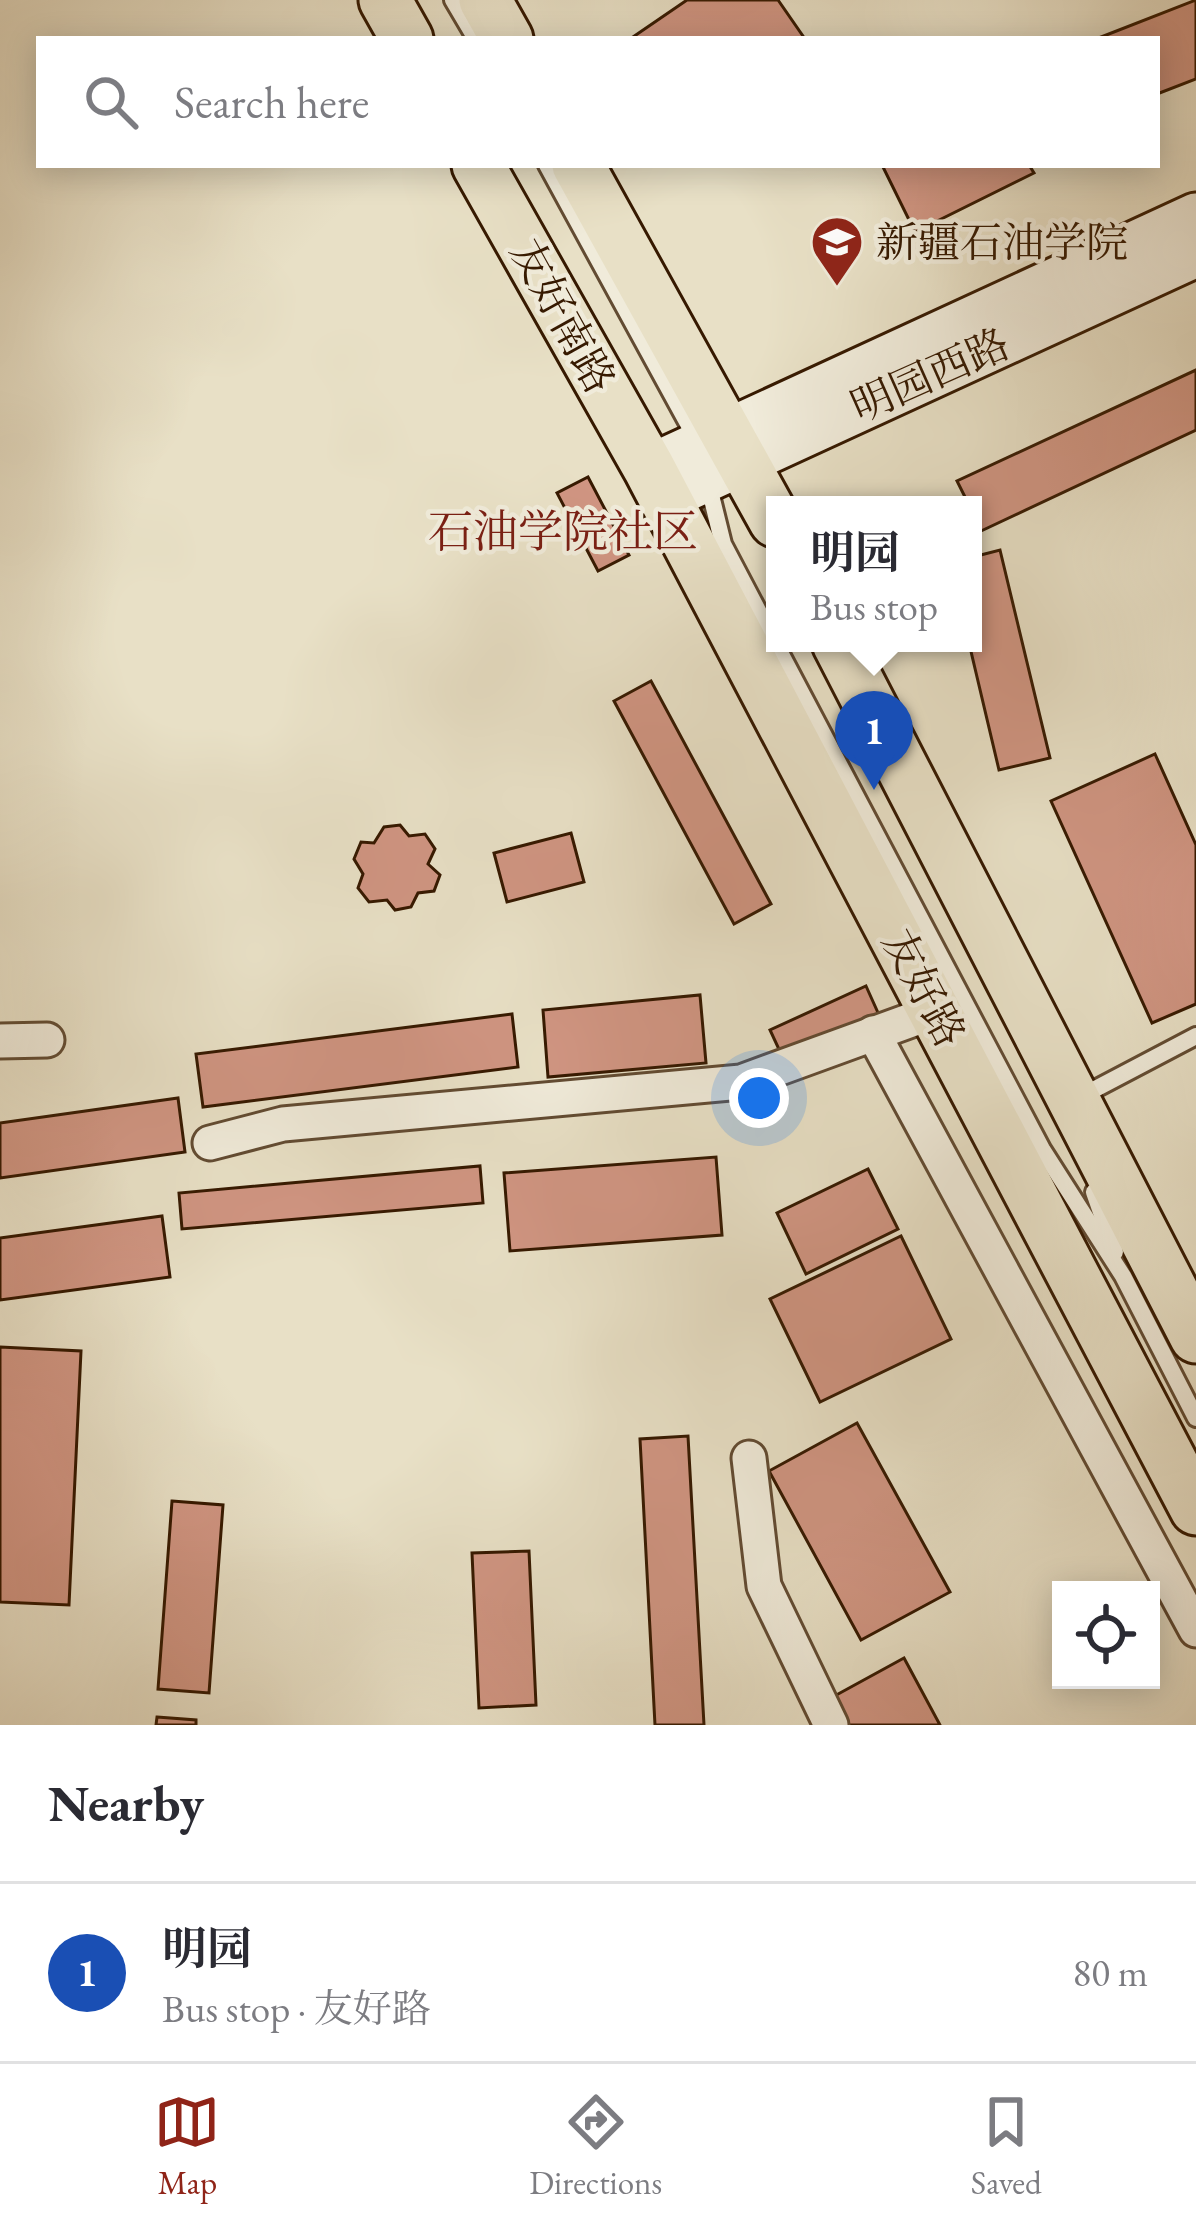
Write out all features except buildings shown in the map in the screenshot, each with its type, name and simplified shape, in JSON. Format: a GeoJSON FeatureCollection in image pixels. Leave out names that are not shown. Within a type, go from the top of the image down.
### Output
{"type":"FeatureCollection","features":[{"type":"Feature","properties":{"kind":"main road"},"geometry":{"type":"LineString","coordinates":[[385,0],[405,36]]}},
{"type":"Feature","properties":{"kind":"main road"},"geometry":{"type":"LineString","coordinates":[[485,0],[505,36]]}},
{"type":"Feature","properties":{"kind":"main road","name":"友好南路"},"geometry":{"type":"LineString","coordinates":[[480,168],[705,467]]}},
{"type":"Feature","properties":{"kind":"main road","name":"友好南路"},"geometry":{"type":"LineString","coordinates":[[579,168],[705,467]]}},
{"type":"Feature","properties":{"kind":"main road"},"geometry":{"type":"LineString","coordinates":[[705,467],[764,525]]}},
{"type":"Feature","properties":{"kind":"main road","name":"友好路"},"geometry":{"type":"LineString","coordinates":[[705,467],[766,611]]}},
{"type":"Feature","properties":{"kind":"main road","name":"友好路"},"geometry":{"type":"LineString","coordinates":[[784,652],[936,1011],[1196,1509]]}},
{"type":"Feature","properties":{"kind":"main road","name":"友好路"},"geometry":{"type":"LineString","coordinates":[[842,652],[1068,1110],[1196,1337]]}},
{"type":"Feature","properties":{"kind":"street","name":"明园西路"},"geometry":{"type":"LineString","coordinates":[[705,467],[1196,216]]}},
{"type":"Feature","properties":{"kind":"street","name":"明园西路"},"geometry":{"type":"LineString","coordinates":[[705,467],[1196,254]]}},
{"type":"Feature","properties":{"kind":"street"},"geometry":{"type":"LineString","coordinates":[[210,1143],[283,1124],[741,1082],[936,1011]]}},
{"type":"Feature","properties":{"kind":"street"},"geometry":{"type":"LineString","coordinates":[[873,1033],[1196,1630]]}},
{"type":"Feature","properties":{"kind":"street"},"geometry":{"type":"LineString","coordinates":[[0,1041],[47,1040]]}},
{"type":"Feature","properties":{"kind":"street"},"geometry":{"type":"LineString","coordinates":[[749,1459],[764,1586],[831,1725]]}},
{"type":"Feature","properties":{"kind":"lane"},"geometry":{"type":"LineString","coordinates":[[453,0],[474,36]]}},
{"type":"Feature","properties":{"kind":"lane"},"geometry":{"type":"LineString","coordinates":[[549,168],[705,467],[723,544],[766,626]]}},
{"type":"Feature","properties":{"kind":"lane"},"geometry":{"type":"LineString","coordinates":[[780,652],[1042,1149],[1123,1276],[1196,1418]]}},
{"type":"Feature","properties":{"kind":"lane"},"geometry":{"type":"LineString","coordinates":[[828,652],[1068,1110],[1196,1036]]}},
{"type":"Feature","properties":{"kind":"lane"},"geometry":{"type":"LineString","coordinates":[[1091,1185],[1123,1276]]}},
{"type":"Feature","properties":{"kind":"place","name":"新疆石油学院"},"geometry":{"type":"Point","coordinates":[837,288]}},
{"type":"Feature","properties":{"kind":"place","name":"明园"},"geometry":{"type":"Point","coordinates":[874,790]}},
{"type":"Feature","properties":{"kind":"district","name":"石油学院社区"},"geometry":{"type":"Point","coordinates":[563,531]}}]}
